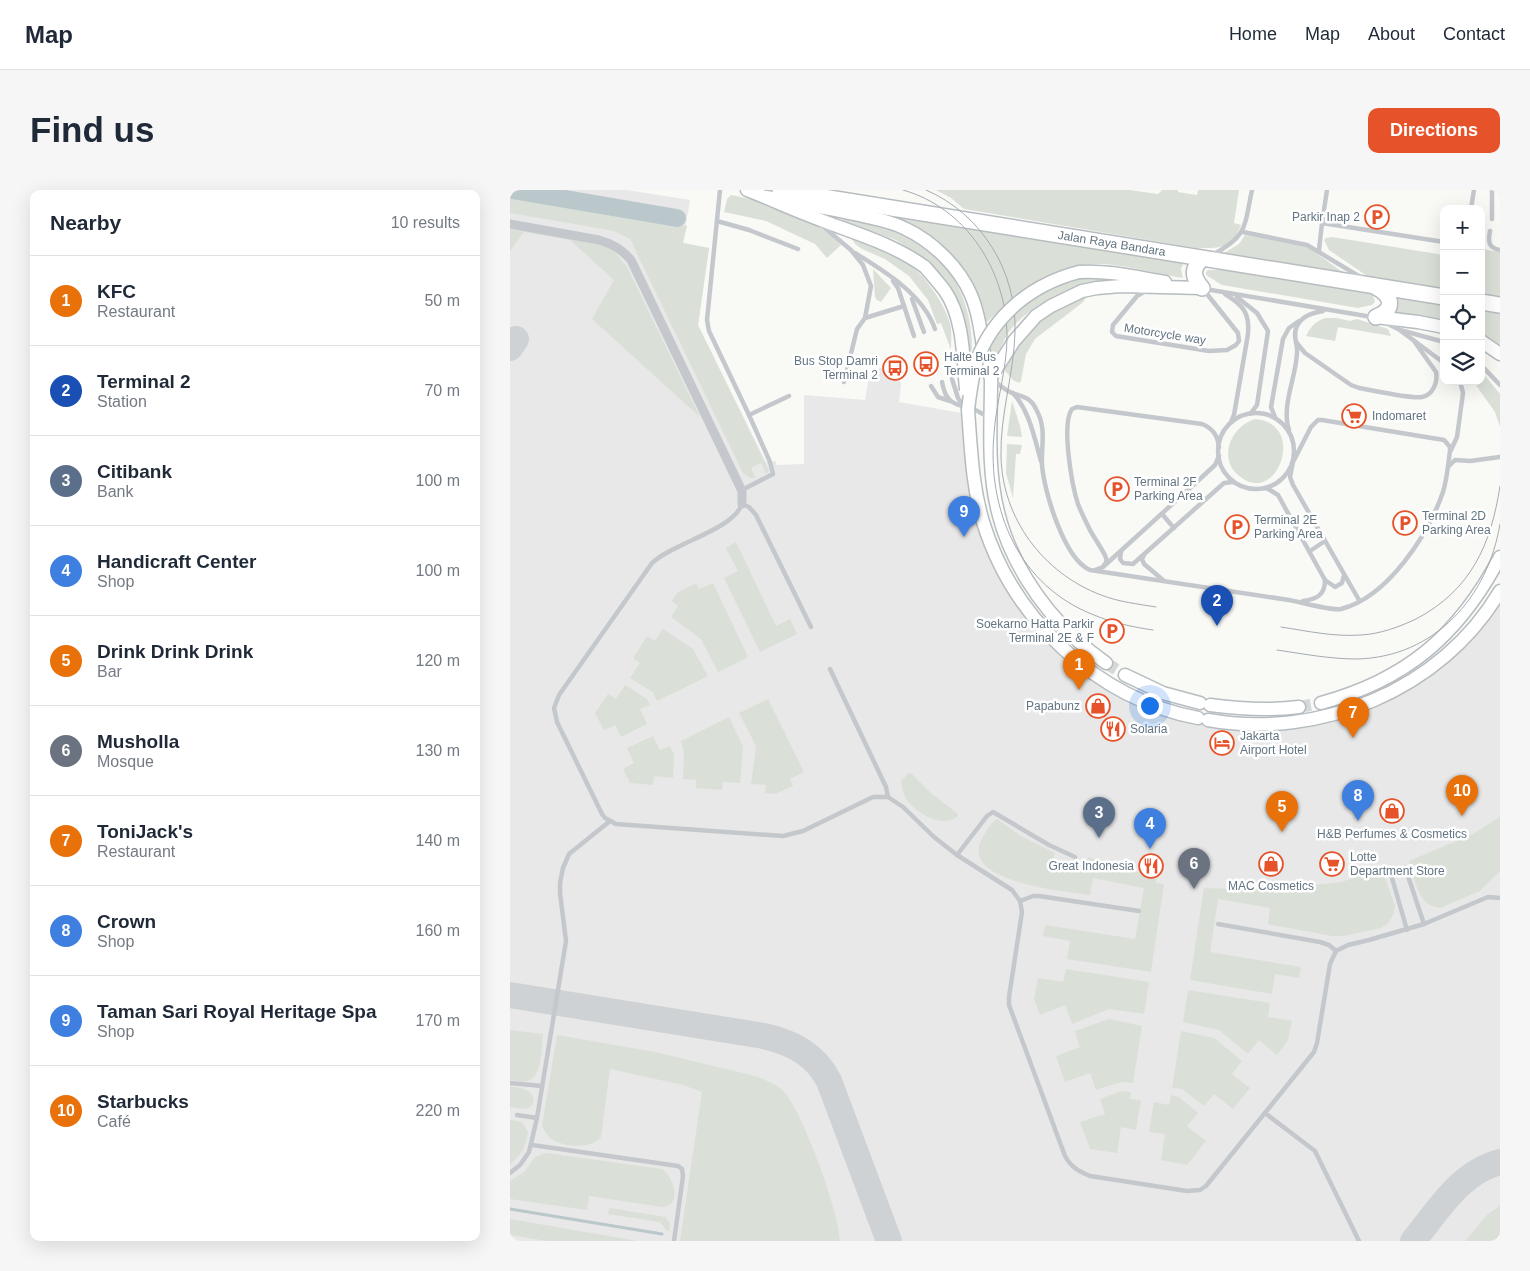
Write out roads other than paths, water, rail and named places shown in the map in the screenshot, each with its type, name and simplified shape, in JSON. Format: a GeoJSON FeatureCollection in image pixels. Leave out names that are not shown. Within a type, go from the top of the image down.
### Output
{"type":"FeatureCollection","features":[{"type":"Feature","properties":{"kind":"main road","name":"Jalan Raya Bandara"},"geometry":{"type":"LineString","coordinates":[[780,190],[1203,260],[1440,296]]}},
{"type":"Feature","properties":{"kind":"main road"},"geometry":{"type":"LineString","coordinates":[[1202,288],[1197,283],[1194,274],[1196,266],[1203,260]]}},
{"type":"Feature","properties":{"kind":"main road"},"geometry":{"type":"LineString","coordinates":[[1376,287],[1386,292],[1390,300],[1385,312],[1376,317]]}},
{"type":"Feature","properties":{"kind":"main road"},"geometry":{"type":"LineString","coordinates":[[1485,303],[1500,305]]}},
{"type":"Feature","properties":{"kind":"street"},"geometry":{"type":"LineString","coordinates":[[747,190],[808,215],[883,242],[925,267],[946,292],[960,331],[973,478],[983,522],[992,546],[1015,591],[1034,619],[1073,658],[1120,690],[1166,710],[1234,724],[1259,725],[1328,717],[1368,703],[1410,682],[1445,656],[1478,622],[1500,591]]}},
{"type":"Feature","properties":{"kind":"street"},"geometry":{"type":"LineString","coordinates":[[766,197],[890,222],[906,229],[933,246],[956,270],[971,294],[978,318],[984,356],[991,377],[989,426],[993,486],[998,513],[1006,536],[1031,585],[1060,622],[1074,637],[1106,663]]}},
{"type":"Feature","properties":{"kind":"street"},"geometry":{"type":"LineString","coordinates":[[510,224],[612,243],[622,250],[635,269],[742,491],[742,504]]}},
{"type":"Feature","properties":{"kind":"street"},"geometry":{"type":"LineString","coordinates":[[967,408],[978,359],[990,335],[1006,312],[1018,300],[1044,284],[1079,272],[1097,271],[1115,272],[1202,288]]}},
{"type":"Feature","properties":{"kind":"street"},"geometry":{"type":"LineString","coordinates":[[991,377],[1026,326],[1051,306],[1082,291],[1121,286],[1202,288]]}},
{"type":"Feature","properties":{"kind":"street"},"geometry":{"type":"LineString","coordinates":[[1376,317],[1440,326]]}},
{"type":"Feature","properties":{"kind":"street"},"geometry":{"type":"LineString","coordinates":[[1485,343],[1500,354]]}},
{"type":"Feature","properties":{"kind":"street"},"geometry":{"type":"LineString","coordinates":[[1321,703],[1356,691],[1400,670],[1438,641],[1456,624],[1475,600],[1500,557]]}},
{"type":"Feature","properties":{"kind":"street"},"geometry":{"type":"LineString","coordinates":[[1125,675],[1163,693],[1205,704],[1236,709],[1262,710],[1299,707]]}},
{"type":"Feature","properties":{"kind":"lane"},"geometry":{"type":"LineString","coordinates":[[720,190],[707,320],[709,331],[749,415],[770,462],[773,474],[742,491]]}},
{"type":"Feature","properties":{"kind":"lane"},"geometry":{"type":"LineString","coordinates":[[1203,260],[1232,244],[1244,232],[1252,190]]}},
{"type":"Feature","properties":{"kind":"lane"},"geometry":{"type":"LineString","coordinates":[[1318,250],[1328,190]]}},
{"type":"Feature","properties":{"kind":"lane"},"geometry":{"type":"LineString","coordinates":[[1472,205],[1474,190]]}},
{"type":"Feature","properties":{"kind":"lane"},"geometry":{"type":"LineString","coordinates":[[1492,190],[1492,219]]}},
{"type":"Feature","properties":{"kind":"lane"},"geometry":{"type":"LineString","coordinates":[[808,215],[904,288],[928,314],[934,329]]}},
{"type":"Feature","properties":{"kind":"lane"},"geometry":{"type":"LineString","coordinates":[[717,221],[749,230],[798,249]]}},
{"type":"Feature","properties":{"kind":"lane"},"geometry":{"type":"LineString","coordinates":[[1322,223],[1440,241]]}},
{"type":"Feature","properties":{"kind":"lane"},"geometry":{"type":"LineString","coordinates":[[1490,231],[1489,243],[1492,247],[1500,250]]}},
{"type":"Feature","properties":{"kind":"lane"},"geometry":{"type":"LineString","coordinates":[[1244,232],[1307,245],[1376,287]]}},
{"type":"Feature","properties":{"kind":"lane"},"geometry":{"type":"LineString","coordinates":[[844,382],[857,329],[865,318],[871,286],[863,265],[852,250]]}},
{"type":"Feature","properties":{"kind":"lane"},"geometry":{"type":"LineString","coordinates":[[890,276],[898,288],[914,336]]}},
{"type":"Feature","properties":{"kind":"lane"},"geometry":{"type":"LineString","coordinates":[[904,288],[915,304],[924,332]]}},
{"type":"Feature","properties":{"kind":"lane","name":"Motorcycle way"},"geometry":{"type":"LineString","coordinates":[[1152,288],[1138,296],[1113,325],[1112,332],[1116,336],[1209,351],[1231,348],[1239,341],[1238,333],[1202,288]]}},
{"type":"Feature","properties":{"kind":"lane"},"geometry":{"type":"LineString","coordinates":[[1202,288],[1376,317],[1400,330],[1440,360]]}},
{"type":"Feature","properties":{"kind":"lane"},"geometry":{"type":"LineString","coordinates":[[1223,293],[1244,310],[1249,322],[1234,415],[1221,437],[1219,447],[1219,455],[1224,469],[1229,477],[1238,484]]}},
{"type":"Feature","properties":{"kind":"lane"},"geometry":{"type":"LineString","coordinates":[[1233,294],[1246,302],[1257,313],[1268,331],[1257,405],[1249,414]]}},
{"type":"Feature","properties":{"kind":"lane"},"geometry":{"type":"LineString","coordinates":[[865,318],[904,306]]}},
{"type":"Feature","properties":{"kind":"lane"},"geometry":{"type":"LineString","coordinates":[[1290,434],[1273,414],[1271,407],[1282,340],[1289,328],[1303,318],[1327,310]]}},
{"type":"Feature","properties":{"kind":"lane"},"geometry":{"type":"LineString","coordinates":[[1303,318],[1295,330],[1294,338],[1297,353],[1286,417],[1294,443],[1290,477],[1359,600]]}},
{"type":"Feature","properties":{"kind":"lane"},"geometry":{"type":"LineString","coordinates":[[1400,330],[1440,341]]}},
{"type":"Feature","properties":{"kind":"lane"},"geometry":{"type":"LineString","coordinates":[[1296,342],[1305,353],[1351,385],[1359,388],[1422,397],[1431,392],[1437,376],[1414,341]]}},
{"type":"Feature","properties":{"kind":"lane"},"geometry":{"type":"LineString","coordinates":[[1485,369],[1500,385]]}},
{"type":"Feature","properties":{"kind":"lane"},"geometry":{"type":"LineString","coordinates":[[991,377],[997,384],[1012,393],[1020,401],[1028,416],[1042,465],[1051,508],[1065,542],[1082,566],[1093,570],[1337,609],[1359,600],[1384,583],[1407,557],[1433,517],[1448,470],[1450,451],[1457,436],[1463,393],[1461,385]]}},
{"type":"Feature","properties":{"kind":"lane"},"geometry":{"type":"LineString","coordinates":[[952,379],[960,402],[967,408]]}},
{"type":"Feature","properties":{"kind":"lane"},"geometry":{"type":"LineString","coordinates":[[942,382],[948,398],[954,403]]}},
{"type":"Feature","properties":{"kind":"lane"},"geometry":{"type":"LineString","coordinates":[[931,386],[938,397],[982,413],[988,419],[989,426]]}},
{"type":"Feature","properties":{"kind":"lane"},"geometry":{"type":"LineString","coordinates":[[1012,393],[1029,398],[1038,411],[1044,432],[1042,465]]}},
{"type":"Feature","properties":{"kind":"lane"},"geometry":{"type":"LineString","coordinates":[[749,415],[788,396]]}},
{"type":"Feature","properties":{"kind":"lane"},"geometry":{"type":"LineString","coordinates":[[1104,566],[1106,556],[1095,540],[1078,504],[1073,483],[1068,448],[1070,411],[1077,407],[1202,424],[1210,428],[1216,435],[1219,447]]}},
{"type":"Feature","properties":{"kind":"lane"},"geometry":{"type":"LineString","coordinates":[[1229,425],[1243,415],[1249,414],[1262,414],[1278,420]]}},
{"type":"Feature","properties":{"kind":"lane"},"geometry":{"type":"LineString","coordinates":[[1123,549],[1120,552],[1120,559],[1126,565],[1133,564],[1224,483],[1230,481],[1249,488],[1273,486],[1282,479],[1311,427],[1318,420],[1440,438],[1447,443],[1450,451]]}},
{"type":"Feature","properties":{"kind":"lane"},"geometry":{"type":"LineString","coordinates":[[1093,570],[1104,566],[1162,514],[1214,465],[1219,455]]}},
{"type":"Feature","properties":{"kind":"lane"},"geometry":{"type":"LineString","coordinates":[[1448,470],[1455,460],[1470,461],[1500,456]]}},
{"type":"Feature","properties":{"kind":"lane"},"geometry":{"type":"LineString","coordinates":[[1261,488],[1270,490],[1278,495],[1325,580],[1332,586],[1339,586],[1344,580],[1343,572]]}},
{"type":"Feature","properties":{"kind":"lane"},"geometry":{"type":"LineString","coordinates":[[811,627],[756,515],[748,506],[742,504],[737,513],[727,522],[664,554],[652,563],[556,702],[555,714],[557,722],[602,814],[610,822],[621,825],[784,836],[803,831],[873,798],[888,797],[903,807],[934,837],[957,855],[1012,890],[1020,900],[1022,912],[1009,1005],[1065,1156],[1075,1169],[1090,1176],[1187,1191],[1200,1190],[1210,1182],[1314,1052],[1330,964],[1336,951],[1348,945],[1407,930],[1488,897],[1499,896]]}},
{"type":"Feature","properties":{"kind":"lane"},"geometry":{"type":"LineString","coordinates":[[1162,514],[1174,528]]}},
{"type":"Feature","properties":{"kind":"lane"},"geometry":{"type":"LineString","coordinates":[[1310,550],[1325,541]]}},
{"type":"Feature","properties":{"kind":"lane"},"geometry":{"type":"LineString","coordinates":[[1144,554],[1142,560],[1144,564],[1155,575],[1166,582]]}},
{"type":"Feature","properties":{"kind":"lane"},"geometry":{"type":"LineString","coordinates":[[1296,601],[1316,598],[1324,590],[1325,580]]}},
{"type":"Feature","properties":{"kind":"lane"},"geometry":{"type":"LineString","coordinates":[[830,669],[886,787],[888,797]]}},
{"type":"Feature","properties":{"kind":"lane"},"geometry":{"type":"LineString","coordinates":[[957,855],[987,816],[993,812],[1049,845],[1075,857]]}},
{"type":"Feature","properties":{"kind":"lane"},"geometry":{"type":"LineString","coordinates":[[510,1173],[520,1165],[532,1145],[537,1118],[566,941],[560,893],[563,868],[570,854],[610,822]]}},
{"type":"Feature","properties":{"kind":"lane"},"geometry":{"type":"LineString","coordinates":[[1405,868],[1424,924]]}},
{"type":"Feature","properties":{"kind":"lane"},"geometry":{"type":"LineString","coordinates":[[1390,872],[1407,930]]}},
{"type":"Feature","properties":{"kind":"lane"},"geometry":{"type":"LineString","coordinates":[[1020,900],[1039,896],[1139,911]]}},
{"type":"Feature","properties":{"kind":"lane"},"geometry":{"type":"LineString","coordinates":[[1218,924],[1320,942],[1329,945],[1336,951]]}},
{"type":"Feature","properties":{"kind":"lane"},"geometry":{"type":"LineString","coordinates":[[510,1082],[542,1086]]}},
{"type":"Feature","properties":{"kind":"lane"},"geometry":{"type":"LineString","coordinates":[[1265,1113],[1315,1151],[1359,1241]]}},
{"type":"Feature","properties":{"kind":"lane"},"geometry":{"type":"LineString","coordinates":[[517,1115],[537,1118]]}},
{"type":"Feature","properties":{"kind":"lane"},"geometry":{"type":"LineString","coordinates":[[532,1145],[678,1166],[682,1169],[684,1176],[674,1241]]}},
{"type":"Feature","properties":{"kind":"waterway"},"geometry":{"type":"LineString","coordinates":[[512,190],[677,218]]}},
{"type":"Feature","properties":{"kind":"waterway"},"geometry":{"type":"LineString","coordinates":[[510,1209],[662,1234]]}},
{"type":"Feature","properties":{"kind":"tunnel"},"geometry":{"type":"LineString","coordinates":[[1106,663],[1125,675]]}},
{"type":"Feature","properties":{"kind":"tunnel"},"geometry":{"type":"LineString","coordinates":[[1299,707],[1321,703]]}},
{"type":"Feature","properties":{"kind":"tram line"},"geometry":{"type":"LineString","coordinates":[[903,190],[926,199],[946,211],[964,227],[979,246],[991,267],[1000,289],[1005,313],[1007,349],[995,422],[993,462],[996,490],[1003,517],[1013,542],[1028,565],[1046,585],[1068,602],[1108,620],[1153,630]]}},
{"type":"Feature","properties":{"kind":"tram line"},"geometry":{"type":"LineString","coordinates":[[926,190],[964,214],[979,230],[992,248],[1010,288],[1015,332],[1001,440],[1001,456],[1003,479],[1009,501],[1018,521],[1044,558],[1061,573],[1080,585],[1101,595],[1156,607]]}},
{"type":"Feature","properties":{"kind":"tram line"},"geometry":{"type":"LineString","coordinates":[[1281,627],[1331,634],[1368,634],[1382,632],[1403,625],[1435,607],[1451,594],[1475,564],[1491,528],[1500,486]]}},
{"type":"Feature","properties":{"kind":"tram line"},"geometry":{"type":"LineString","coordinates":[[1277,650],[1357,659],[1385,656],[1411,647],[1433,635],[1453,618],[1470,598],[1484,576],[1494,551],[1500,524]]}},
{"type":"Feature","properties":{"kind":"place","name":"Parkir Inap 2"},"geometry":{"type":"Point","coordinates":[1377,217]}},
{"type":"Feature","properties":{"kind":"place","name":"Halte Bus Terminal 2"},"geometry":{"type":"Point","coordinates":[926,364]}},
{"type":"Feature","properties":{"kind":"place","name":"Bus Stop Damri Terminal 2"},"geometry":{"type":"Point","coordinates":[895,368]}},
{"type":"Feature","properties":{"kind":"place","name":"Indomaret"},"geometry":{"type":"Point","coordinates":[1354,416]}},
{"type":"Feature","properties":{"kind":"place","name":"Terminal 2F Parking Area"},"geometry":{"type":"Point","coordinates":[1117,489]}},
{"type":"Feature","properties":{"kind":"place","name":"Terminal 2D Parking Area"},"geometry":{"type":"Point","coordinates":[1405,523]}},
{"type":"Feature","properties":{"kind":"place","name":"Terminal 2E Parking Area"},"geometry":{"type":"Point","coordinates":[1237,527]}},
{"type":"Feature","properties":{"kind":"place","name":"Taman Sari Royal Heritage Spa"},"geometry":{"type":"Point","coordinates":[964,537]}},
{"type":"Feature","properties":{"kind":"place","name":"Terminal 2"},"geometry":{"type":"Point","coordinates":[1217,626]}},
{"type":"Feature","properties":{"kind":"place","name":"Soekarno Hatta Parkir Terminal 2E & F"},"geometry":{"type":"Point","coordinates":[1112,631]}},
{"type":"Feature","properties":{"kind":"place","name":"KFC"},"geometry":{"type":"Point","coordinates":[1079,690]}},
{"type":"Feature","properties":{"kind":"place","name":"Papabunz"},"geometry":{"type":"Point","coordinates":[1098,706]}},
{"type":"Feature","properties":{"kind":"place","name":"Solaria"},"geometry":{"type":"Point","coordinates":[1113,729]}},
{"type":"Feature","properties":{"kind":"place","name":"ToniJack's"},"geometry":{"type":"Point","coordinates":[1353,738]}},
{"type":"Feature","properties":{"kind":"place","name":"Jakarta Airport Hotel"},"geometry":{"type":"Point","coordinates":[1222,743]}},
{"type":"Feature","properties":{"kind":"place","name":"H&B Perfumes & Cosmetics"},"geometry":{"type":"Point","coordinates":[1392,811]}},
{"type":"Feature","properties":{"kind":"place","name":"Starbucks"},"geometry":{"type":"Point","coordinates":[1462,816]}},
{"type":"Feature","properties":{"kind":"place","name":"Crown"},"geometry":{"type":"Point","coordinates":[1358,821]}},
{"type":"Feature","properties":{"kind":"place","name":"Drink Drink Drink"},"geometry":{"type":"Point","coordinates":[1282,832]}},
{"type":"Feature","properties":{"kind":"place","name":"Citibank"},"geometry":{"type":"Point","coordinates":[1099,838]}},
{"type":"Feature","properties":{"kind":"place","name":"Handicraft Center"},"geometry":{"type":"Point","coordinates":[1150,849]}},
{"type":"Feature","properties":{"kind":"place","name":"MAC Cosmetics"},"geometry":{"type":"Point","coordinates":[1271,864]}},
{"type":"Feature","properties":{"kind":"place","name":"Lotte Department Store"},"geometry":{"type":"Point","coordinates":[1332,864]}},
{"type":"Feature","properties":{"kind":"place","name":"Great Indonesia"},"geometry":{"type":"Point","coordinates":[1151,866]}},
{"type":"Feature","properties":{"kind":"place","name":"Musholla"},"geometry":{"type":"Point","coordinates":[1194,889]}}]}
